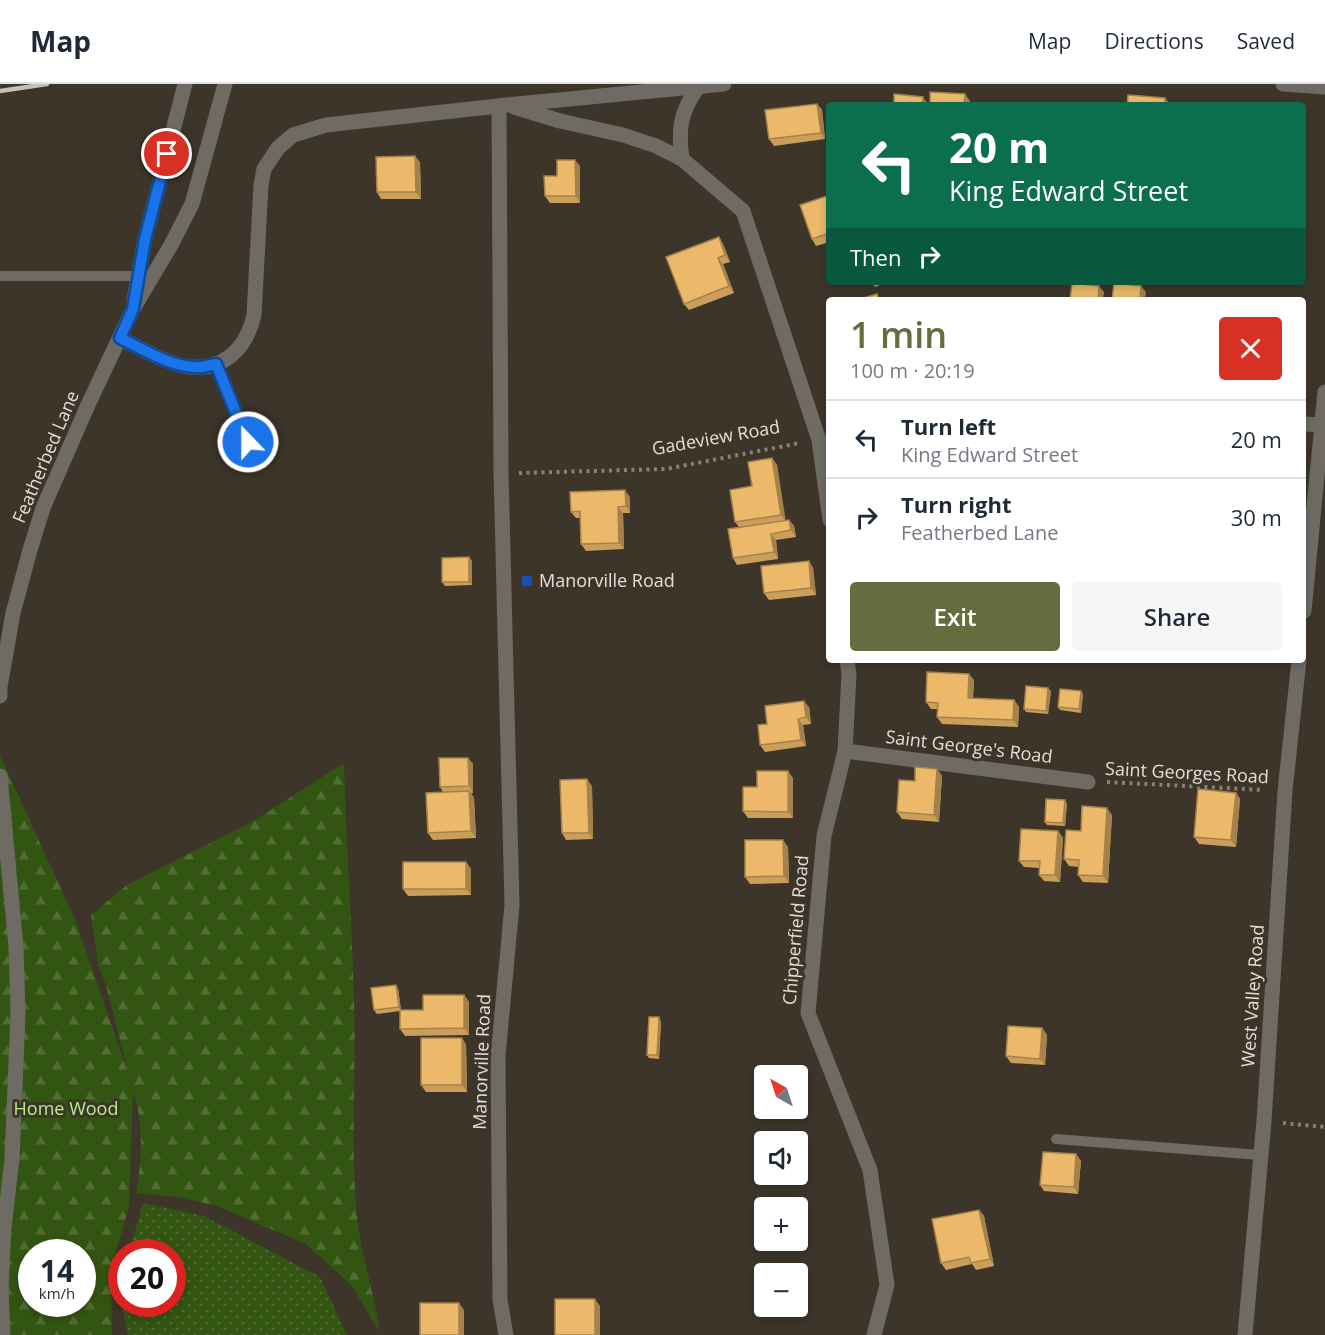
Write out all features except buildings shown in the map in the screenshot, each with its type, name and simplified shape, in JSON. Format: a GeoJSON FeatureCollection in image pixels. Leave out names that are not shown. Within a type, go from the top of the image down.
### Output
{"type":"FeatureCollection","features":[{"type":"Feature","properties":{"kind":"street","name":"Featherbed Lane"},"geometry":{"type":"LineString","coordinates":[[133,309],[145,239],[185,84]]}},
{"type":"Feature","properties":{"kind":"street","name":"Featherbed Lane"},"geometry":{"type":"LineString","coordinates":[[0,696],[13,613],[43,508],[82,417],[133,309],[192,204],[225,84]]}},
{"type":"Feature","properties":{"kind":"street"},"geometry":{"type":"LineString","coordinates":[[120,338],[184,366],[201,367],[216,364],[237,351],[251,329],[254,315],[261,185],[264,169],[279,148],[293,135],[326,125],[724,84]]}},
{"type":"Feature","properties":{"kind":"street"},"geometry":{"type":"LineString","coordinates":[[1283,84],[1325,87]]}},
{"type":"Feature","properties":{"kind":"street"},"geometry":{"type":"LineString","coordinates":[[682,159],[679,140],[681,123],[689,99],[698,87]]}},
{"type":"Feature","properties":{"kind":"street"},"geometry":{"type":"LineString","coordinates":[[503,105],[623,135],[656,146],[682,159],[743,211],[824,438],[826,465]]}},
{"type":"Feature","properties":{"kind":"street","name":"Manorville Road"},"geometry":{"type":"LineString","coordinates":[[503,105],[501,473],[512,905],[498,1056],[500,1300],[506,1335]]}},
{"type":"Feature","properties":{"kind":"street"},"geometry":{"type":"LineString","coordinates":[[1306,591],[1325,392]]}},
{"type":"Feature","properties":{"kind":"street"},"geometry":{"type":"LineString","coordinates":[[1306,424],[1323,425]]}},
{"type":"Feature","properties":{"kind":"street","name":"Chipperfield Road"},"geometry":{"type":"LineString","coordinates":[[847,663],[849,674],[845,751],[824,836],[808,1013],[870,1170],[887,1285],[874,1335]]}},
{"type":"Feature","properties":{"kind":"street","name":"West Valley Road"},"geometry":{"type":"LineString","coordinates":[[1245,1335],[1264,1121],[1285,791],[1299,663]]}},
{"type":"Feature","properties":{"kind":"street","name":"Saint George's Road"},"geometry":{"type":"LineString","coordinates":[[845,751],[1088,782]]}},
{"type":"Feature","properties":{"kind":"street"},"geometry":{"type":"LineString","coordinates":[[0,776],[16,947],[18,1014],[12,1160],[4,1228],[1,1289],[3,1335]]}},
{"type":"Feature","properties":{"kind":"lane"},"geometry":{"type":"LineString","coordinates":[[0,276],[138,276]]}},
{"type":"Feature","properties":{"kind":"lane"},"geometry":{"type":"LineString","coordinates":[[216,364],[248,442]]}},
{"type":"Feature","properties":{"kind":"lane"},"geometry":{"type":"LineString","coordinates":[[1056,1139],[1260,1155]]}},
{"type":"Feature","properties":{"kind":"path","name":"Gadeview Road"},"geometry":{"type":"LineString","coordinates":[[501,473],[666,469],[824,438]]}},
{"type":"Feature","properties":{"kind":"path","name":"Saint Georges Road"},"geometry":{"type":"LineString","coordinates":[[1088,782],[1285,791]]}},
{"type":"Feature","properties":{"kind":"path"},"geometry":{"type":"LineString","coordinates":[[1264,1121],[1325,1127]]}},
{"type":"Feature","properties":{"kind":"green space","name":"Home Wood"},"geometry":{"type":"Polygon","coordinates":[[[0,756],[75,919],[129,1076],[106,985],[98,964],[91,915],[127,885],[252,822],[344,763],[354,1003],[356,1207],[360,1239],[380,1332],[351,1285],[306,1244],[217,1206],[178,1197],[136,1193],[141,1142],[139,1116],[133,1091],[129,1206],[120,1239],[108,1239],[108,1317],[112,1317],[112,1335],[0,1335],[0,756]]]}},
{"type":"Feature","properties":{"kind":"green space"},"geometry":{"type":"Polygon","coordinates":[[[143,1203],[204,1216],[320,1277],[347,1335],[128,1335],[125,1317],[186,1317],[186,1239],[133,1239],[143,1203]]]}},
{"type":"Feature","properties":{"kind":"railway"},"geometry":{"type":"LineString","coordinates":[[0,91],[47,84]]}},
{"type":"Feature","properties":{"kind":"place","name":"Manorville Road"},"geometry":{"type":"Point","coordinates":[527,581]}},
{"type":"Feature","properties":{"kind":"route"},"geometry":{"type":"LineString","coordinates":[[167,154],[145,239],[133,309],[120,338],[184,366],[201,367],[216,364],[248,442]]}}]}
